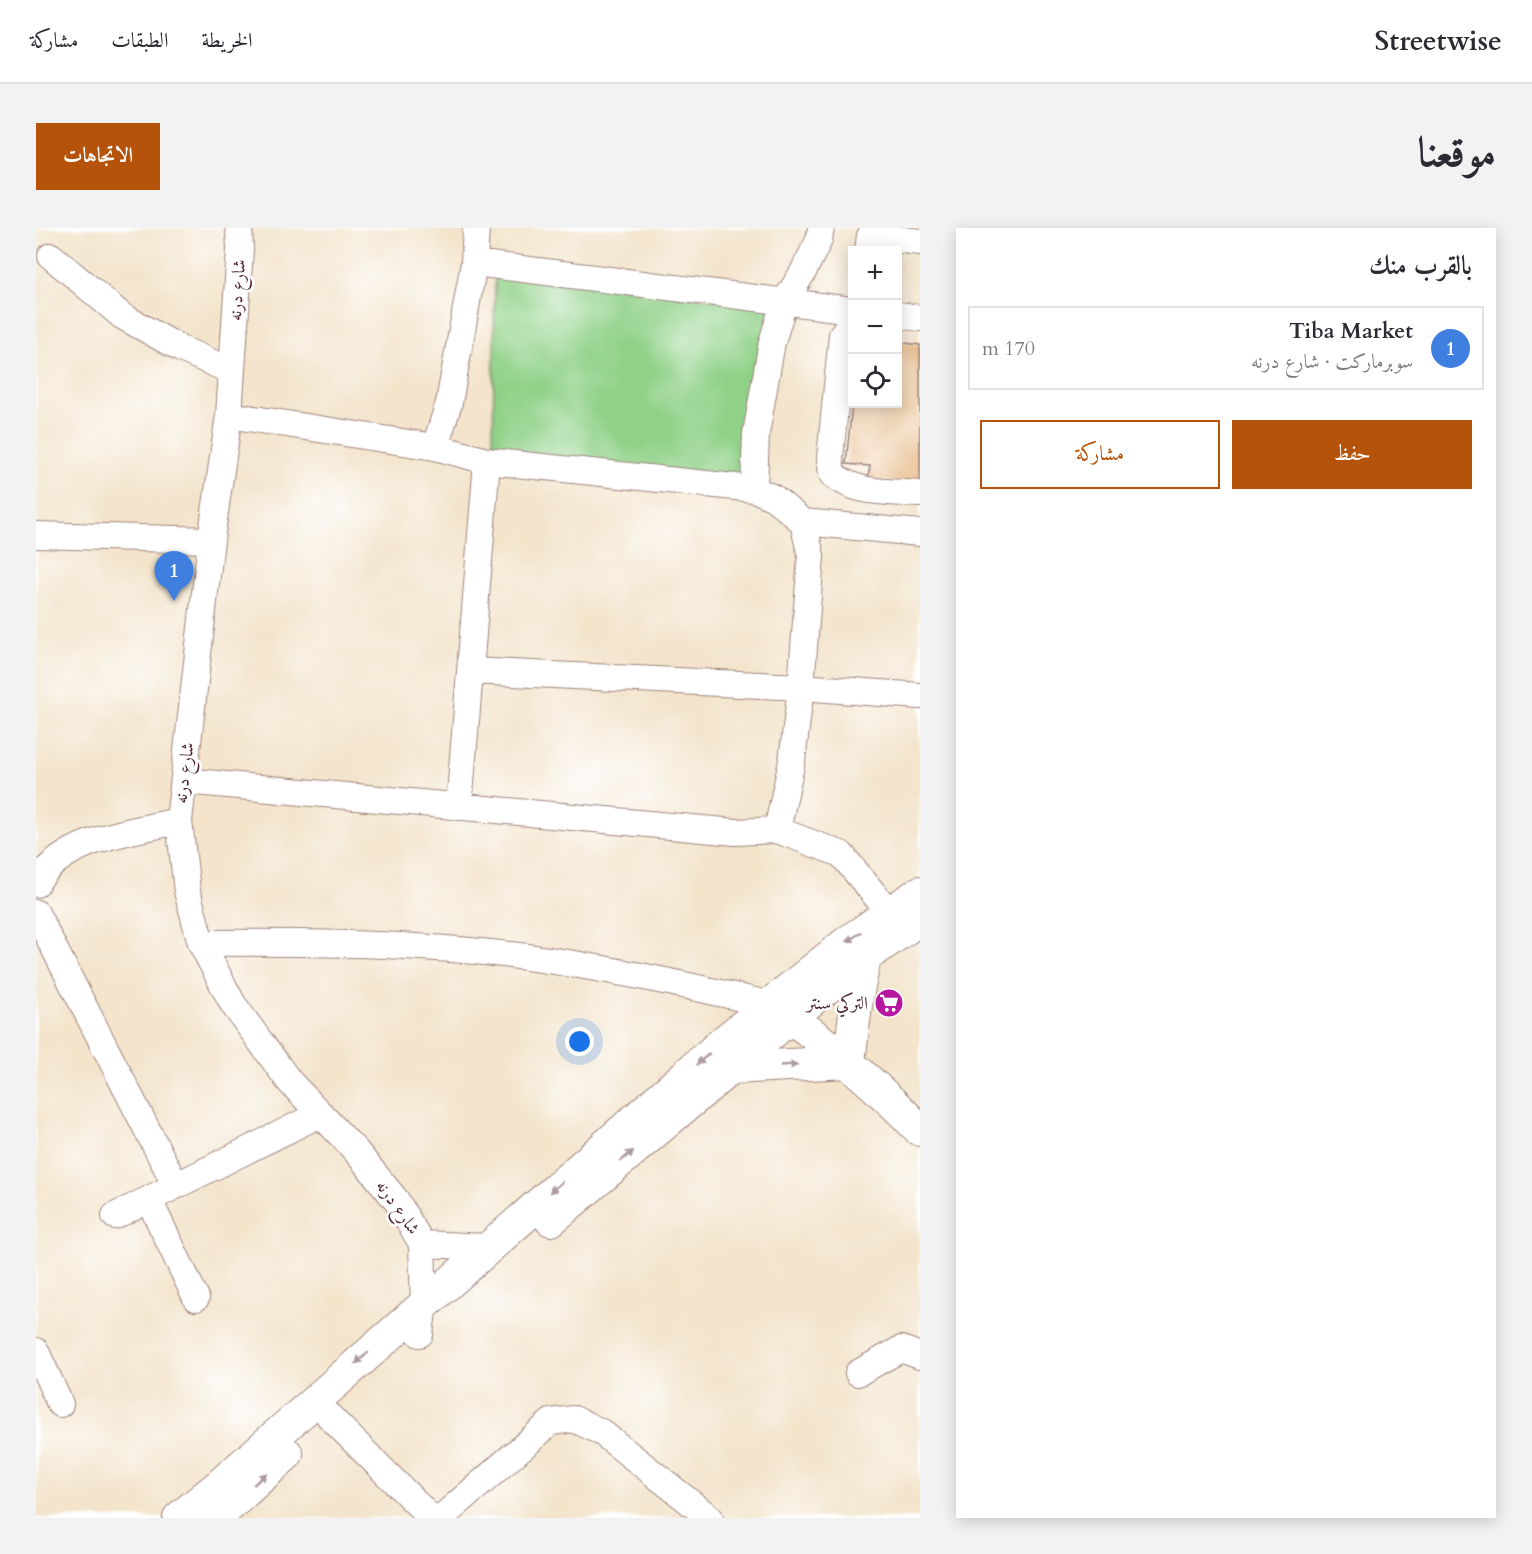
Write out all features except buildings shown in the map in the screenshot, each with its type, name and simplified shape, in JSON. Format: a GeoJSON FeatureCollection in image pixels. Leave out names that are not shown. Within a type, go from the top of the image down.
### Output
{"type":"FeatureCollection","features":[{"type":"Feature","properties":{"kind":"main road"},"geometry":{"type":"LineString","coordinates":[[179,1518],[730,1068],[779,1011],[846,943],[920,892]]}},
{"type":"Feature","properties":{"kind":"main road"},"geometry":{"type":"LineString","coordinates":[[216,1518],[329,1416],[488,1247],[779,1011],[920,919]]}},
{"type":"Feature","properties":{"kind":"main road"},"geometry":{"type":"LineString","coordinates":[[849,1062],[857,997],[865,957]]}},
{"type":"Feature","properties":{"kind":"main road"},"geometry":{"type":"LineString","coordinates":[[779,1011],[849,1062],[920,1130]]}},
{"type":"Feature","properties":{"kind":"main road"},"geometry":{"type":"LineString","coordinates":[[730,1068],[849,1062]]}},
{"type":"Feature","properties":{"kind":"street","name":"شارع درنه"},"geometry":{"type":"LineString","coordinates":[[239,228],[240,249],[230,415],[211,540],[178,821],[187,891],[201,943],[233,1004],[289,1081],[355,1150],[396,1200],[422,1244],[422,1319]]}},
{"type":"Feature","properties":{"kind":"street"},"geometry":{"type":"LineString","coordinates":[[435,447],[449,403],[474,263],[476,228]]}},
{"type":"Feature","properties":{"kind":"street"},"geometry":{"type":"LineString","coordinates":[[754,489],[756,434],[772,342],[784,303],[819,240],[821,228]]}},
{"type":"Feature","properties":{"kind":"street"},"geometry":{"type":"LineString","coordinates":[[870,238],[920,242]]}},
{"type":"Feature","properties":{"kind":"street"},"geometry":{"type":"LineString","coordinates":[[51,256],[122,316],[182,349],[231,371]]}},
{"type":"Feature","properties":{"kind":"street"},"geometry":{"type":"LineString","coordinates":[[474,263],[848,310]]}},
{"type":"Feature","properties":{"kind":"street"},"geometry":{"type":"LineString","coordinates":[[902,316],[920,318]]}},
{"type":"Feature","properties":{"kind":"street"},"geometry":{"type":"LineString","coordinates":[[848,325],[842,335],[830,458],[832,474],[858,489],[920,494]]}},
{"type":"Feature","properties":{"kind":"street"},"geometry":{"type":"LineString","coordinates":[[230,415],[435,447],[487,461],[754,489],[774,498],[803,522],[920,533]]}},
{"type":"Feature","properties":{"kind":"street"},"geometry":{"type":"LineString","coordinates":[[459,807],[487,461]]}},
{"type":"Feature","properties":{"kind":"street"},"geometry":{"type":"LineString","coordinates":[[777,830],[792,761],[801,687],[811,556],[803,522]]}},
{"type":"Feature","properties":{"kind":"street"},"geometry":{"type":"LineString","coordinates":[[36,536],[211,540]]}},
{"type":"Feature","properties":{"kind":"street"},"geometry":{"type":"LineString","coordinates":[[470,671],[801,687],[920,696]]}},
{"type":"Feature","properties":{"kind":"street"},"geometry":{"type":"LineString","coordinates":[[184,781],[735,832],[777,830],[841,854],[889,912]]}},
{"type":"Feature","properties":{"kind":"street"},"geometry":{"type":"LineString","coordinates":[[36,884],[44,870],[73,851],[110,836],[178,821]]}},
{"type":"Feature","properties":{"kind":"street"},"geometry":{"type":"LineString","coordinates":[[36,913],[176,1186]]}},
{"type":"Feature","properties":{"kind":"street"},"geometry":{"type":"LineString","coordinates":[[201,943],[307,942],[526,957],[674,981],[779,1011]]}},
{"type":"Feature","properties":{"kind":"street"},"geometry":{"type":"LineString","coordinates":[[115,1216],[320,1114]]}},
{"type":"Feature","properties":{"kind":"street"},"geometry":{"type":"LineString","coordinates":[[149,1200],[196,1298]]}},
{"type":"Feature","properties":{"kind":"street","name":"شارع درنه"},"geometry":{"type":"LineString","coordinates":[[422,1244],[488,1247]]}},
{"type":"Feature","properties":{"kind":"street"},"geometry":{"type":"LineString","coordinates":[[858,1374],[901,1349],[920,1356]]}},
{"type":"Feature","properties":{"kind":"street"},"geometry":{"type":"LineString","coordinates":[[36,1351],[60,1404]]}},
{"type":"Feature","properties":{"kind":"street"},"geometry":{"type":"LineString","coordinates":[[329,1416],[430,1518]]}},
{"type":"Feature","properties":{"kind":"street"},"geometry":{"type":"LineString","coordinates":[[441,1518],[550,1422],[574,1419],[601,1432],[710,1518]]}},
{"type":"Feature","properties":{"kind":"green space"},"geometry":{"type":"Polygon","coordinates":[[[495,270],[771,307],[747,481],[493,453],[495,270]]]}},
{"type":"Feature","properties":{"kind":"place","name":"Tiba Market"},"geometry":{"type":"Point","coordinates":[174,601]}},
{"type":"Feature","properties":{"kind":"place","name":"التركي سنتر"},"geometry":{"type":"Point","coordinates":[889,1003]}}]}
